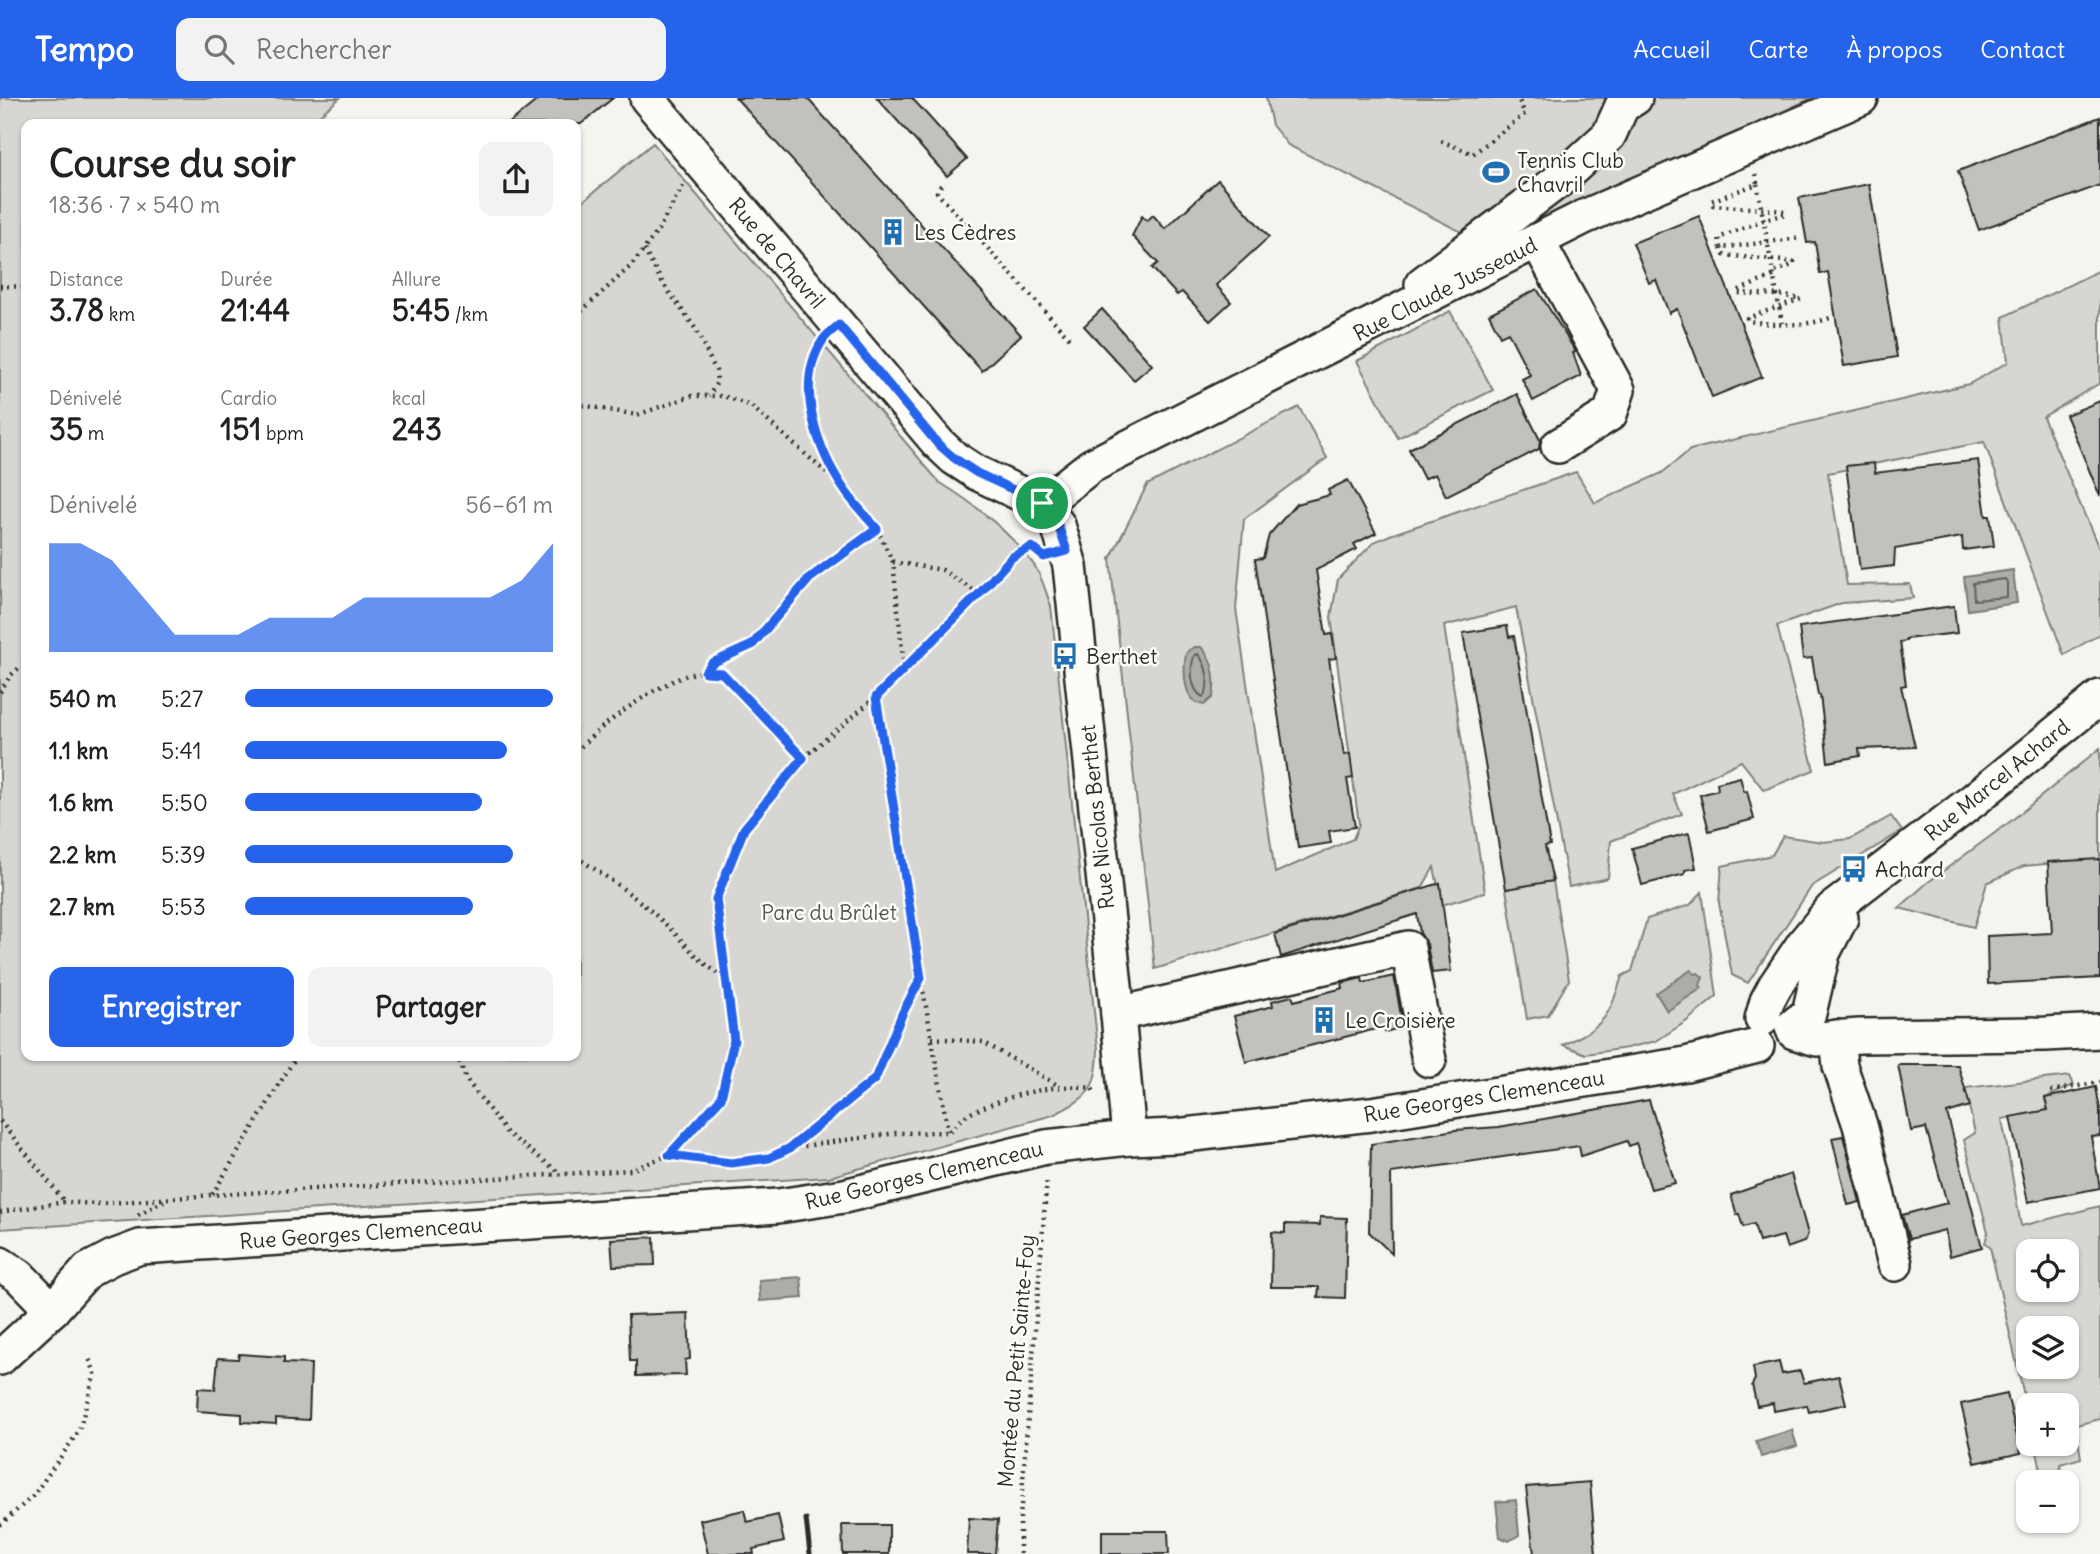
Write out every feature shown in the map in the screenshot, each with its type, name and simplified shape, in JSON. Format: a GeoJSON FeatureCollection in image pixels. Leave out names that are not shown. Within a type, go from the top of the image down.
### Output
{"type":"FeatureCollection","features":[{"type":"Feature","properties":{"kind":"street","name":"Rue de Chavril"},"geometry":{"type":"LineString","coordinates":[[647,98],[937,443],[954,458],[985,477],[1042,503]]}},
{"type":"Feature","properties":{"kind":"street"},"geometry":{"type":"LineString","coordinates":[[1406,309],[1414,290],[1562,178],[1609,135],[1622,106],[1635,98]]}},
{"type":"Feature","properties":{"kind":"street","name":"Rue Claude Jusseaud"},"geometry":{"type":"LineString","coordinates":[[1042,503],[1091,466],[1584,217],[1861,98]]}},
{"type":"Feature","properties":{"kind":"street"},"geometry":{"type":"LineString","coordinates":[[1538,242],[1618,390],[1610,414],[1558,446]]}},
{"type":"Feature","properties":{"kind":"street","name":"Rue Nicolas Berthet"},"geometry":{"type":"LineString","coordinates":[[1042,503],[1058,525],[1067,551],[1129,1138]]}},
{"type":"Feature","properties":{"kind":"street","name":"Rue Marcel Achard"},"geometry":{"type":"LineString","coordinates":[[1776,1031],[1809,1013],[1823,953],[1843,915],[1861,889],[2100,697]]}},
{"type":"Feature","properties":{"kind":"street"},"geometry":{"type":"LineString","coordinates":[[1118,1014],[1408,948],[1429,1060]]}},
{"type":"Feature","properties":{"kind":"street","name":"Rue Georges Clemenceau"},"geometry":{"type":"LineString","coordinates":[[0,1358],[52,1311],[88,1270],[140,1247],[778,1206],[844,1196],[1046,1146],[1176,1136],[1371,1114],[1686,1064],[1776,1031],[1817,1039],[2100,1031]]}},
{"type":"Feature","properties":{"kind":"street"},"geometry":{"type":"LineString","coordinates":[[1837,1038],[1840,1066],[1860,1125],[1895,1264]]}},
{"type":"Feature","properties":{"kind":"street"},"geometry":{"type":"LineString","coordinates":[[0,1264],[19,1276],[52,1311]]}},
{"type":"Feature","properties":{"kind":"path"},"geometry":{"type":"LineString","coordinates":[[1441,141],[1473,154],[1525,114],[1518,98]]}},
{"type":"Feature","properties":{"kind":"path"},"geometry":{"type":"LineString","coordinates":[[1752,145],[1766,241],[1782,323]]}},
{"type":"Feature","properties":{"kind":"path"},"geometry":{"type":"LineString","coordinates":[[581,312],[614,283],[644,250],[679,191],[704,166]]}},
{"type":"Feature","properties":{"kind":"path"},"geometry":{"type":"LineString","coordinates":[[1757,184],[1711,201],[1713,205],[1785,211],[1785,214],[1719,238],[1724,255],[1794,264],[1737,291],[1801,299],[1747,318],[1749,321],[1776,325],[1814,323],[1830,318]]}},
{"type":"Feature","properties":{"kind":"path"},"geometry":{"type":"LineString","coordinates":[[941,185],[937,192],[941,197],[1072,341]]}},
{"type":"Feature","properties":{"kind":"path"},"geometry":{"type":"LineString","coordinates":[[1721,248],[1801,238]]}},
{"type":"Feature","properties":{"kind":"path"},"geometry":{"type":"LineString","coordinates":[[644,250],[664,285],[695,328],[716,371],[717,382],[709,396]]}},
{"type":"Feature","properties":{"kind":"path"},"geometry":{"type":"LineString","coordinates":[[0,286],[21,287]]}},
{"type":"Feature","properties":{"kind":"path"},"geometry":{"type":"LineString","coordinates":[[839,325],[823,339],[810,371],[811,409],[827,459],[846,493]]}},
{"type":"Feature","properties":{"kind":"path"},"geometry":{"type":"LineString","coordinates":[[581,405],[637,415],[691,397],[723,396],[751,406],[846,493],[877,529],[893,562],[904,668]]}},
{"type":"Feature","properties":{"kind":"path"},"geometry":{"type":"LineString","coordinates":[[705,672],[712,663],[752,645],[810,578],[877,529]]}},
{"type":"Feature","properties":{"kind":"path"},"geometry":{"type":"LineString","coordinates":[[0,1212],[65,1202],[97,1204],[631,1170],[669,1155],[721,1098],[734,1040],[716,899],[744,829],[803,758],[876,697],[979,594],[1012,557],[1032,547],[1044,557],[1067,551]]}},
{"type":"Feature","properties":{"kind":"path"},"geometry":{"type":"LineString","coordinates":[[893,562],[942,569],[979,594]]}},
{"type":"Feature","properties":{"kind":"path"},"geometry":{"type":"LineString","coordinates":[[0,692],[10,676],[21,666]]}},
{"type":"Feature","properties":{"kind":"path"},"geometry":{"type":"LineString","coordinates":[[581,748],[621,713],[656,691],[680,678],[705,672],[722,673],[803,758]]}},
{"type":"Feature","properties":{"kind":"path"},"geometry":{"type":"LineString","coordinates":[[876,697],[921,978],[949,1132]]}},
{"type":"Feature","properties":{"kind":"path"},"geometry":{"type":"LineString","coordinates":[[581,860],[626,891],[663,922],[708,968],[724,977]]}},
{"type":"Feature","properties":{"kind":"path"},"geometry":{"type":"LineString","coordinates":[[669,1155],[731,1163],[769,1158],[790,1148],[875,1079],[903,1012],[921,978]]}},
{"type":"Feature","properties":{"kind":"path"},"geometry":{"type":"LineString","coordinates":[[932,1038],[984,1042],[1059,1086]]}},
{"type":"Feature","properties":{"kind":"path"},"geometry":{"type":"LineString","coordinates":[[212,1195],[293,1061]]}},
{"type":"Feature","properties":{"kind":"path"},"geometry":{"type":"LineString","coordinates":[[459,1061],[466,1079],[508,1133],[560,1173]]}},
{"type":"Feature","properties":{"kind":"path"},"geometry":{"type":"LineString","coordinates":[[2051,1091],[2100,1082]]}},
{"type":"Feature","properties":{"kind":"path"},"geometry":{"type":"LineString","coordinates":[[790,1148],[896,1133],[949,1132],[966,1115],[1006,1100],[1059,1086],[1092,1088],[1098,1099]]}},
{"type":"Feature","properties":{"kind":"path"},"geometry":{"type":"LineString","coordinates":[[0,1121],[65,1202]]}},
{"type":"Feature","properties":{"kind":"path","name":"Montée du Petit Sainte-Foy"},"geometry":{"type":"LineString","coordinates":[[1020,1554],[1020,1518],[1047,1170]]}},
{"type":"Feature","properties":{"kind":"path"},"geometry":{"type":"LineString","coordinates":[[131,1219],[168,1199]]}},
{"type":"Feature","properties":{"kind":"path"},"geometry":{"type":"LineString","coordinates":[[0,1525],[33,1496],[79,1431],[95,1373],[89,1358]]}},
{"type":"Feature","properties":{"kind":"green space","name":"Parc du Brûlet"},"geometry":{"type":"Polygon","coordinates":[[[0,98],[340,98],[315,119],[21,119],[21,1061],[581,1061],[581,203],[653,143],[939,482],[966,499],[1002,530],[1039,574],[1051,606],[1098,1049],[1096,1074],[1089,1091],[1075,1103],[1053,1115],[829,1177],[0,1229],[0,98]]]}},
{"type":"Feature","properties":{"kind":"green space","name":"Tennis Club Chavril"},"geometry":{"type":"Polygon","coordinates":[[[1266,98],[1812,98],[1593,198],[1486,257],[1466,234],[1288,145],[1272,125],[1266,98]]]}},
{"type":"Feature","properties":{"kind":"green space"},"geometry":{"type":"Polygon","coordinates":[[[2100,270],[2100,383],[2043,417],[2100,551],[2100,634],[2064,655],[1984,442],[1828,473],[1847,585],[1910,584],[1913,598],[1842,603],[1777,626],[1814,770],[1764,790],[1741,761],[1673,794],[1682,814],[1611,841],[1608,878],[1569,887],[1516,607],[1444,626],[1485,892],[1442,905],[1434,867],[1422,888],[1155,969],[1110,559],[1147,485],[1299,407],[1327,458],[1244,519],[1236,609],[1275,873],[1353,839],[1359,824],[1331,617],[1338,579],[1374,542],[1576,472],[1595,503],[1662,473],[1690,450],[1969,384],[2008,362],[2003,317],[2100,270]]]}},
{"type":"Feature","properties":{"kind":"green space"},"geometry":{"type":"Polygon","coordinates":[[[1450,311],[1493,390],[1398,438],[1357,361],[1450,311]]]}},
{"type":"Feature","properties":{"kind":"green space"},"geometry":{"type":"Polygon","coordinates":[[[2100,748],[2100,859],[2024,866],[1987,883],[1974,927],[1899,908],[1927,883],[2011,821],[2100,748]]]}},
{"type":"Feature","properties":{"kind":"green space"},"geometry":{"type":"Polygon","coordinates":[[[1891,816],[1902,831],[1812,886],[1748,983],[1732,975],[1719,903],[1722,866],[1772,855],[1783,836],[1823,842],[1850,839],[1891,816]]]}},
{"type":"Feature","properties":{"kind":"green space"},"geometry":{"type":"Polygon","coordinates":[[[1553,881],[1569,980],[1548,1015],[1527,1019],[1506,889],[1553,881]]]}},
{"type":"Feature","properties":{"kind":"green space"},"geometry":{"type":"Polygon","coordinates":[[[1702,892],[1717,996],[1687,1021],[1656,1041],[1586,1054],[1563,1045],[1588,1032],[1603,1019],[1613,1002],[1622,976],[1632,971],[1647,919],[1690,905],[1702,892]]]}},
{"type":"Feature","properties":{"kind":"green space"},"geometry":{"type":"Polygon","coordinates":[[[2070,1076],[2074,1085],[2045,1098],[2048,1110],[2002,1119],[2021,1226],[2100,1206],[2100,1419],[2079,1424],[2079,1393],[2023,1393],[2020,1379],[2079,1379],[2079,1316],[2016,1316],[2016,1361],[1990,1247],[1985,1243],[1988,1232],[1964,1140],[1975,1133],[1965,1088],[2070,1076]]]}},
{"type":"Feature","properties":{"kind":"green space"},"geometry":{"type":"Polygon","coordinates":[[[2079,1445],[2081,1458],[2060,1464],[2061,1470],[2041,1470],[2038,1456],[2079,1456],[2079,1445]]]}},
{"type":"Feature","properties":{"kind":"water"},"geometry":{"type":"Polygon","coordinates":[[[2013,570],[2017,603],[1968,610],[1964,577],[2013,570]]]}},
{"type":"Feature","properties":{"kind":"water"},"geometry":{"type":"Polygon","coordinates":[[[1195,647],[1201,647],[1205,652],[1213,670],[1213,697],[1204,705],[1192,698],[1186,685],[1186,654],[1195,647]]]}},
{"type":"Feature","properties":{"kind":"water"},"geometry":{"type":"Polygon","coordinates":[[[1691,970],[1703,977],[1700,985],[1702,988],[1667,1011],[1656,993],[1691,970]]]}},
{"type":"Feature","properties":{"kind":"water"},"geometry":{"type":"Polygon","coordinates":[[[801,1277],[803,1298],[760,1301],[759,1280],[801,1277]]]}},
{"type":"Feature","properties":{"kind":"water"},"geometry":{"type":"Polygon","coordinates":[[[1792,1430],[1797,1446],[1761,1457],[1756,1441],[1792,1430]]]}},
{"type":"Feature","properties":{"kind":"water"},"geometry":{"type":"Polygon","coordinates":[[[1516,1500],[1519,1535],[1509,1541],[1500,1537],[1496,1502],[1516,1500]]]}},
{"type":"Feature","properties":{"kind":"building"},"geometry":{"type":"Polygon","coordinates":[[[540,98],[613,98],[581,124],[581,119],[514,119],[540,98]]]}},
{"type":"Feature","properties":{"kind":"building","name":"Les Cèdres"},"geometry":{"type":"Polygon","coordinates":[[[736,98],[807,98],[1021,335],[982,371],[736,98]]]}},
{"type":"Feature","properties":{"kind":"building"},"geometry":{"type":"Polygon","coordinates":[[[877,98],[912,98],[967,159],[947,176],[877,98]]]}},
{"type":"Feature","properties":{"kind":"building"},"geometry":{"type":"Polygon","coordinates":[[[2100,117],[2100,185],[1979,230],[1958,171],[2100,117]]]}},
{"type":"Feature","properties":{"kind":"building"},"geometry":{"type":"Polygon","coordinates":[[[1218,180],[1269,237],[1216,285],[1231,302],[1210,321],[1182,292],[1177,295],[1152,268],[1158,263],[1132,236],[1142,216],[1147,221],[1153,215],[1165,229],[1218,180]]]}},
{"type":"Feature","properties":{"kind":"building"},"geometry":{"type":"Polygon","coordinates":[[[1869,184],[1897,357],[1844,366],[1828,272],[1820,274],[1815,242],[1807,243],[1799,198],[1869,184]]]}},
{"type":"Feature","properties":{"kind":"building"},"geometry":{"type":"Polygon","coordinates":[[[1699,216],[1762,377],[1712,397],[1677,309],[1669,313],[1656,280],[1649,283],[1633,243],[1699,216]]]}},
{"type":"Feature","properties":{"kind":"building"},"geometry":{"type":"Polygon","coordinates":[[[1537,289],[1576,352],[1573,353],[1581,376],[1533,401],[1522,379],[1530,375],[1508,332],[1500,336],[1489,314],[1537,289]]]}},
{"type":"Feature","properties":{"kind":"building"},"geometry":{"type":"Polygon","coordinates":[[[1102,309],[1152,365],[1134,380],[1084,326],[1102,309]]]}},
{"type":"Feature","properties":{"kind":"building"},"geometry":{"type":"Polygon","coordinates":[[[1517,394],[1540,440],[1539,449],[1446,496],[1435,474],[1424,479],[1409,449],[1517,394]]]}},
{"type":"Feature","properties":{"kind":"building"},"geometry":{"type":"Polygon","coordinates":[[[2100,401],[2100,496],[2066,415],[2100,401]]]}},
{"type":"Feature","properties":{"kind":"building"},"geometry":{"type":"Polygon","coordinates":[[[1978,460],[1986,516],[1990,516],[1994,546],[1963,550],[1962,537],[1895,549],[1894,566],[1860,570],[1846,466],[1874,463],[1875,473],[1978,460]]]}},
{"type":"Feature","properties":{"kind":"building"},"geometry":{"type":"Polygon","coordinates":[[[1348,480],[1376,533],[1354,544],[1357,549],[1316,570],[1326,635],[1332,634],[1336,658],[1329,659],[1344,755],[1350,754],[1353,778],[1347,779],[1355,827],[1329,831],[1331,843],[1298,848],[1255,559],[1263,558],[1269,535],[1296,504],[1330,495],[1328,490],[1348,480]]]}},
{"type":"Feature","properties":{"kind":"building"},"geometry":{"type":"Polygon","coordinates":[[[1954,606],[1957,633],[1900,642],[1906,685],[1901,686],[1915,747],[1859,749],[1860,756],[1828,762],[1820,695],[1812,658],[1803,659],[1799,627],[1954,606]]]}},
{"type":"Feature","properties":{"kind":"building"},"geometry":{"type":"Polygon","coordinates":[[[1507,626],[1509,637],[1514,636],[1550,845],[1545,846],[1553,881],[1506,889],[1463,633],[1507,626]]]}},
{"type":"Feature","properties":{"kind":"building"},"geometry":{"type":"Polygon","coordinates":[[[1740,777],[1744,792],[1747,791],[1754,819],[1709,831],[1700,795],[1718,790],[1717,783],[1740,777]]]}},
{"type":"Feature","properties":{"kind":"building"},"geometry":{"type":"Polygon","coordinates":[[[1689,833],[1696,868],[1685,870],[1685,874],[1642,885],[1632,848],[1689,833]]]}},
{"type":"Feature","properties":{"kind":"building"},"geometry":{"type":"Polygon","coordinates":[[[2100,859],[2100,978],[1988,984],[1987,936],[2052,933],[2048,862],[2100,859]]]}},
{"type":"Feature","properties":{"kind":"building"},"geometry":{"type":"Polygon","coordinates":[[[1440,883],[1451,971],[1432,973],[1427,944],[1420,933],[1417,914],[1281,957],[1275,934],[1440,883]]]}},
{"type":"Feature","properties":{"kind":"building","name":"Le Croisière"},"geometry":{"type":"Polygon","coordinates":[[[1394,976],[1403,1027],[1385,1032],[1384,1027],[1246,1062],[1234,1016],[1273,1006],[1272,1001],[1292,996],[1294,1001],[1343,988],[1342,983],[1362,978],[1363,983],[1394,976]]]}},
{"type":"Feature","properties":{"kind":"building"},"geometry":{"type":"Polygon","coordinates":[[[1898,1065],[1958,1065],[1970,1106],[1947,1113],[1982,1247],[1950,1256],[1945,1230],[1909,1239],[1902,1215],[1947,1203],[1926,1128],[1911,1131],[1898,1065]]]}},
{"type":"Feature","properties":{"kind":"building"},"geometry":{"type":"Polygon","coordinates":[[[2096,1087],[2100,1109],[2100,1136],[2091,1137],[2100,1188],[2028,1202],[2010,1117],[2048,1110],[2045,1098],[2096,1087]]]}},
{"type":"Feature","properties":{"kind":"building"},"geometry":{"type":"Polygon","coordinates":[[[1649,1100],[1675,1183],[1651,1189],[1636,1143],[1629,1146],[1627,1141],[1581,1156],[1579,1146],[1391,1173],[1392,1254],[1369,1232],[1371,1144],[1455,1130],[1499,1127],[1649,1100]]]}},
{"type":"Feature","properties":{"kind":"building"},"geometry":{"type":"Polygon","coordinates":[[[1843,1136],[1860,1202],[1848,1205],[1832,1138],[1843,1136]]]}},
{"type":"Feature","properties":{"kind":"building"},"geometry":{"type":"Polygon","coordinates":[[[1791,1174],[1808,1234],[1804,1242],[1787,1248],[1783,1236],[1759,1242],[1754,1224],[1743,1227],[1731,1195],[1791,1174]]]}},
{"type":"Feature","properties":{"kind":"building"},"geometry":{"type":"Polygon","coordinates":[[[1320,1217],[1347,1218],[1345,1298],[1318,1297],[1319,1287],[1271,1287],[1272,1232],[1285,1233],[1285,1224],[1320,1225],[1320,1217]]]}},
{"type":"Feature","properties":{"kind":"building"},"geometry":{"type":"Polygon","coordinates":[[[654,1237],[655,1265],[613,1266],[611,1239],[654,1237]]]}},
{"type":"Feature","properties":{"kind":"building"},"geometry":{"type":"Polygon","coordinates":[[[688,1313],[690,1359],[685,1360],[686,1375],[636,1376],[636,1361],[630,1361],[628,1315],[688,1313]]]}},
{"type":"Feature","properties":{"kind":"building"},"geometry":{"type":"Polygon","coordinates":[[[239,1354],[284,1357],[284,1363],[311,1364],[309,1420],[276,1418],[276,1424],[242,1422],[242,1414],[197,1411],[198,1388],[215,1389],[218,1358],[238,1359],[239,1354]]]}},
{"type":"Feature","properties":{"kind":"building"},"geometry":{"type":"Polygon","coordinates":[[[1779,1362],[1782,1374],[1800,1371],[1804,1383],[1839,1376],[1846,1404],[1809,1412],[1807,1405],[1774,1411],[1773,1403],[1757,1406],[1752,1385],[1755,1379],[1753,1367],[1779,1362]]]}},
{"type":"Feature","properties":{"kind":"building"},"geometry":{"type":"Polygon","coordinates":[[[2007,1394],[2016,1432],[2016,1454],[1975,1463],[1961,1404],[2007,1394]]]}},
{"type":"Feature","properties":{"kind":"building"},"geometry":{"type":"Polygon","coordinates":[[[1590,1482],[1596,1554],[1534,1554],[1526,1487],[1590,1482]]]}},
{"type":"Feature","properties":{"kind":"building"},"geometry":{"type":"Polygon","coordinates":[[[744,1510],[747,1522],[778,1515],[784,1542],[753,1549],[754,1554],[708,1554],[700,1520],[744,1510]]]}},
{"type":"Feature","properties":{"kind":"building"},"geometry":{"type":"Polygon","coordinates":[[[969,1518],[998,1520],[995,1554],[967,1554],[969,1518]]]}},
{"type":"Feature","properties":{"kind":"building"},"geometry":{"type":"Polygon","coordinates":[[[842,1525],[889,1525],[889,1554],[843,1554],[842,1525]]]}},
{"type":"Feature","properties":{"kind":"building"},"geometry":{"type":"Polygon","coordinates":[[[1102,1531],[1168,1531],[1169,1554],[1102,1554],[1102,1531]]]}},
{"type":"Feature","properties":{"kind":"railway"},"geometry":{"type":"LineString","coordinates":[[806,1519],[810,1554]]}},
{"type":"Feature","properties":{"kind":"place","name":"Tennis Club Chavril"},"geometry":{"type":"Point","coordinates":[1496,172]}},
{"type":"Feature","properties":{"kind":"place","name":"Les Cèdres"},"geometry":{"type":"Point","coordinates":[893,232]}},
{"type":"Feature","properties":{"kind":"place","name":"Berthet"},"geometry":{"type":"Point","coordinates":[1065,656]}},
{"type":"Feature","properties":{"kind":"place","name":"Achard"},"geometry":{"type":"Point","coordinates":[1854,869]}},
{"type":"Feature","properties":{"kind":"place","name":"Le Croisière"},"geometry":{"type":"Point","coordinates":[1324,1020]}},
{"type":"Feature","properties":{"kind":"route"},"geometry":{"type":"LineString","coordinates":[[839,325],[937,443],[954,458],[977,473],[1042,503],[1058,525],[1067,551],[1044,557],[1032,547],[1012,557],[979,594],[876,697],[921,978],[903,1012],[875,1079],[790,1148],[769,1158],[731,1163],[669,1155],[721,1098],[734,1040],[716,899],[744,829],[803,758],[722,673],[705,672],[712,663],[752,645],[810,578],[877,529],[846,493],[827,459],[811,409],[810,371],[823,339],[839,325]]}}]}
